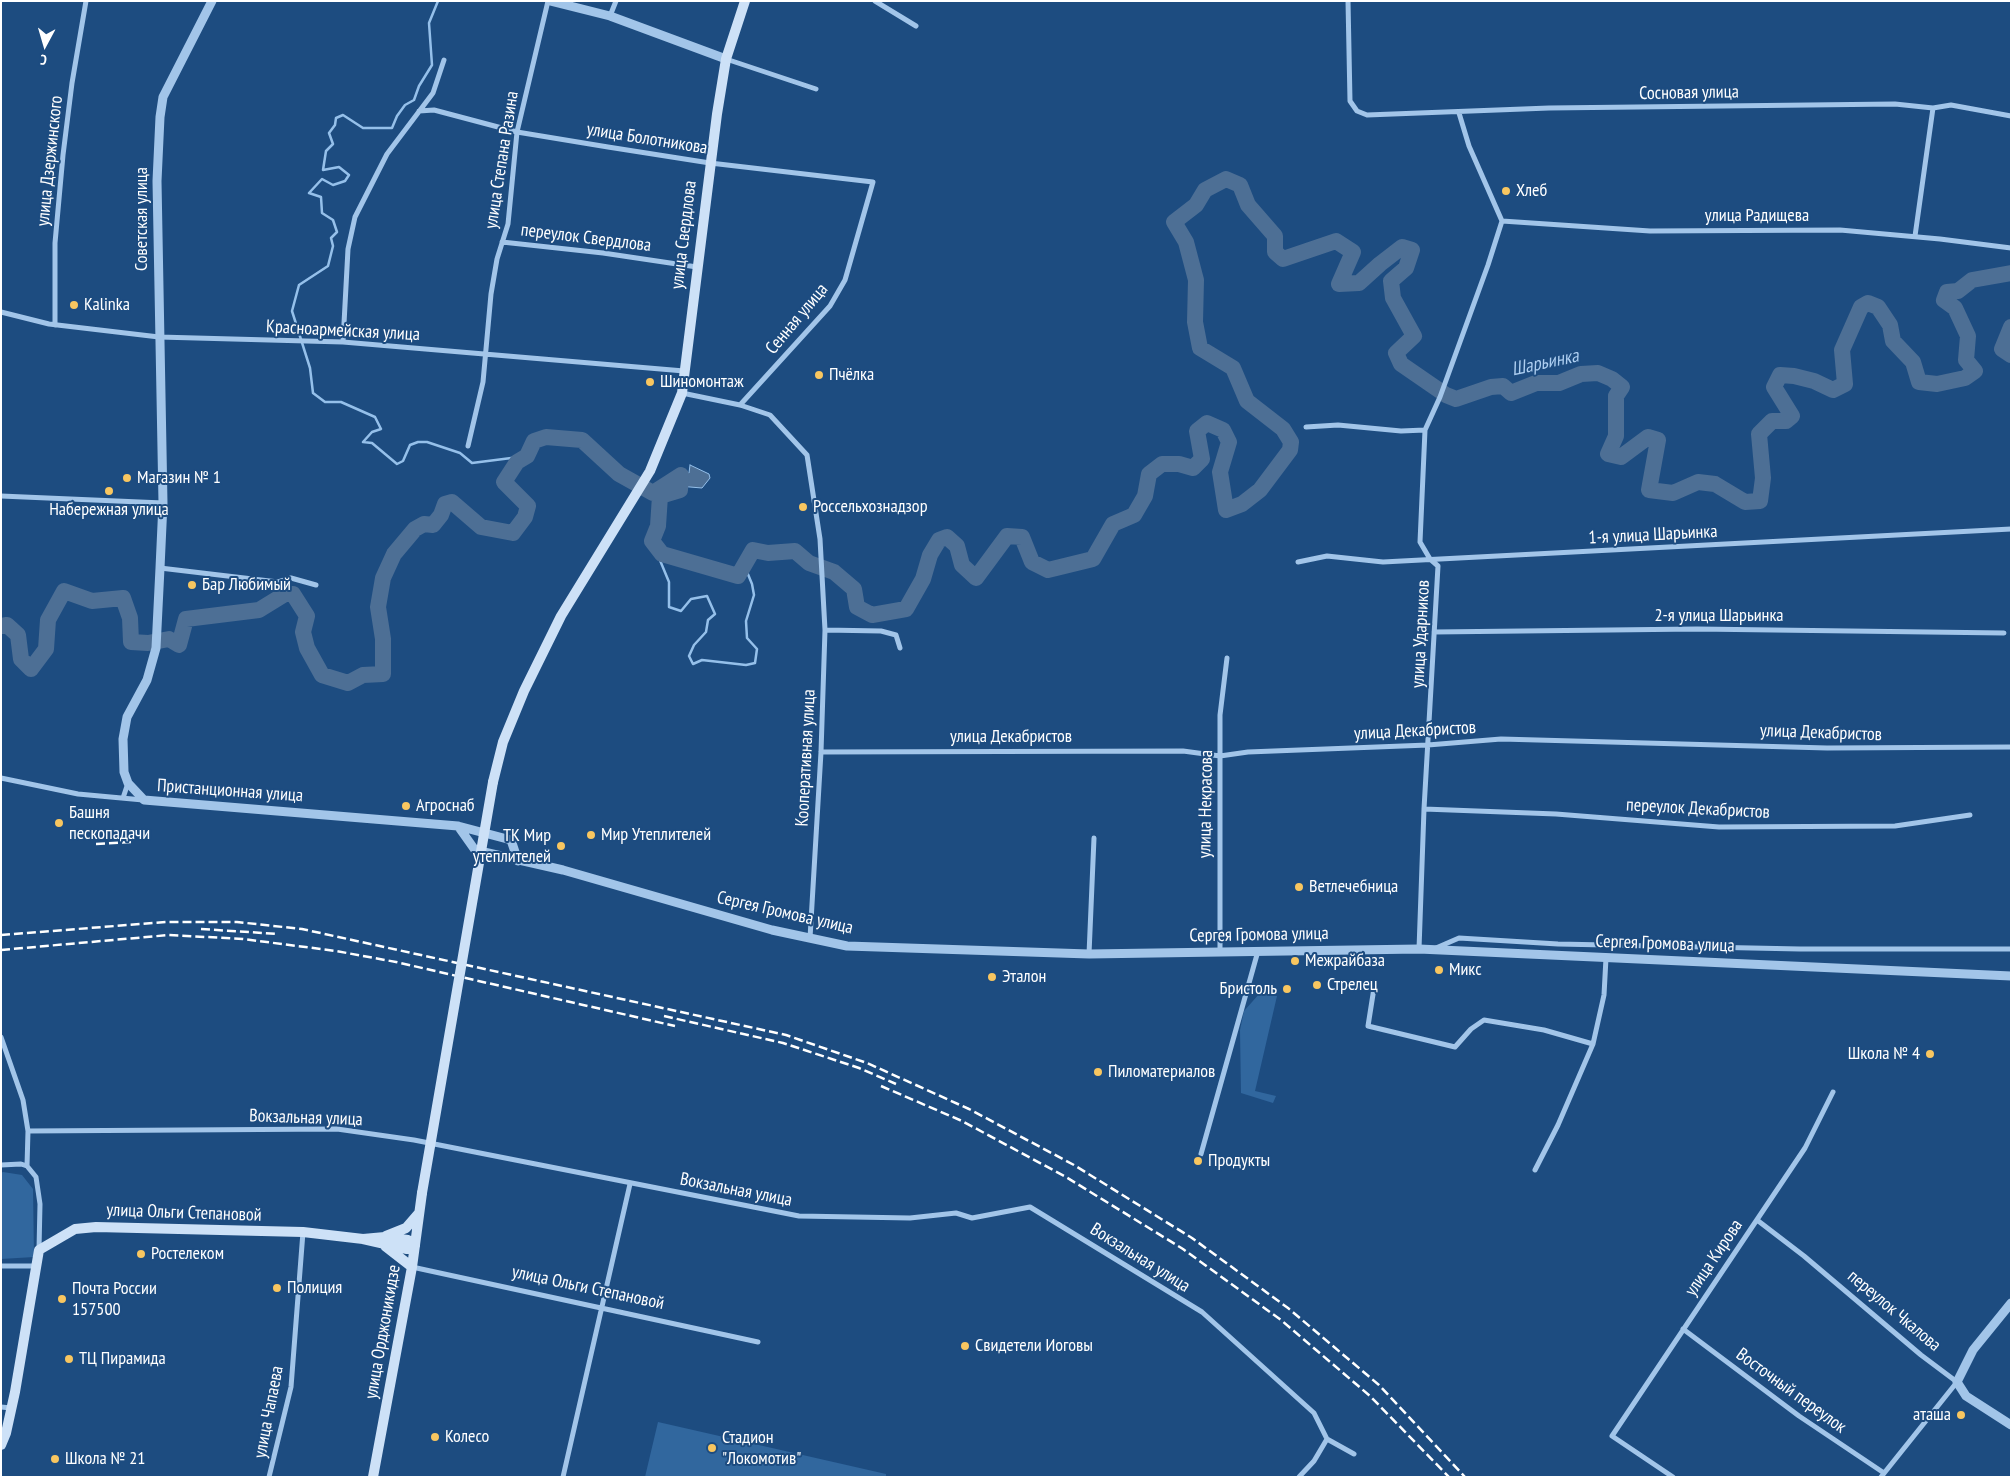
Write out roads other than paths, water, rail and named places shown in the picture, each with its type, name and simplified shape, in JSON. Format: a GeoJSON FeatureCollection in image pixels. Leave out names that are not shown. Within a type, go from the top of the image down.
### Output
{"type":"FeatureCollection","features":[{"type":"Feature","properties":{"kind":"main road","name":"улица Свердлова"},"geometry":{"type":"LineString","coordinates":[[494,782],[503,742],[524,691],[562,616],[650,471],[682,393],[710,163],[726,59],[745,1]]}},
{"type":"Feature","properties":{"kind":"main road","name":"улица Орджоникидзе"},"geometry":{"type":"LineString","coordinates":[[373,1477],[412,1267],[422,1193],[494,782]]}},
{"type":"Feature","properties":{"kind":"main road"},"geometry":{"type":"LineString","coordinates":[[384,1241],[406,1228],[419,1213]]}},
{"type":"Feature","properties":{"kind":"main road","name":"улица Ольги Степановой"},"geometry":{"type":"LineString","coordinates":[[39,1250],[75,1229],[96,1226],[303,1232],[384,1241]]}},
{"type":"Feature","properties":{"kind":"main road"},"geometry":{"type":"LineString","coordinates":[[384,1241],[407,1249],[415,1246]]}},
{"type":"Feature","properties":{"kind":"main road"},"geometry":{"type":"LineString","coordinates":[[384,1241],[412,1267]]}},
{"type":"Feature","properties":{"kind":"main road"},"geometry":{"type":"LineString","coordinates":[[1,1445],[6,1408],[39,1250]]}},
{"type":"Feature","properties":{"kind":"street","name":"улица Дзержинского"},"geometry":{"type":"LineString","coordinates":[[55,325],[55,243],[63,155],[72,83],[86,1]]}},
{"type":"Feature","properties":{"kind":"street","name":"Советская улица"},"geometry":{"type":"LineString","coordinates":[[144,800],[128,783],[122,760],[127,718],[147,680],[156,648],[163,503],[157,182],[163,97],[212,1]]}},
{"type":"Feature","properties":{"kind":"street"},"geometry":{"type":"LineString","coordinates":[[549,1],[610,16],[726,59],[816,89]]}},
{"type":"Feature","properties":{"kind":"street","name":"улица Степана Разина"},"geometry":{"type":"LineString","coordinates":[[468,446],[483,382],[484,354],[491,294],[502,242],[508,224],[517,132],[549,1]]}},
{"type":"Feature","properties":{"kind":"street"},"geometry":{"type":"LineString","coordinates":[[610,16],[616,1]]}},
{"type":"Feature","properties":{"kind":"street"},"geometry":{"type":"LineString","coordinates":[[875,1],[916,26]]}},
{"type":"Feature","properties":{"kind":"street","name":"Сосновая улица"},"geometry":{"type":"LineString","coordinates":[[1348,1],[1350,101],[1357,111],[1366,115],[1460,113],[1549,108],[1895,104],[1933,108],[1951,105],[2011,116]]}},
{"type":"Feature","properties":{"kind":"street"},"geometry":{"type":"LineString","coordinates":[[343,342],[348,249],[355,218],[387,154],[432,93],[444,60]]}},
{"type":"Feature","properties":{"kind":"street"},"geometry":{"type":"LineString","coordinates":[[1915,236],[1933,108]]}},
{"type":"Feature","properties":{"kind":"street","name":"улица Болотникова"},"geometry":{"type":"LineString","coordinates":[[419,111],[434,110],[517,132],[710,163],[873,182]]}},
{"type":"Feature","properties":{"kind":"street"},"geometry":{"type":"LineString","coordinates":[[1460,113],[1469,146],[1502,221]]}},
{"type":"Feature","properties":{"kind":"street","name":"Сенная улица"},"geometry":{"type":"LineString","coordinates":[[740,405],[830,306],[845,280],[873,182]]}},
{"type":"Feature","properties":{"kind":"street","name":"улица Радищева"},"geometry":{"type":"LineString","coordinates":[[1502,221],[1650,231],[1840,230],[1915,236],[2011,248]]}},
{"type":"Feature","properties":{"kind":"street","name":"улица Ударников"},"geometry":{"type":"LineString","coordinates":[[1419,949],[1424,809],[1438,566],[1430,558],[1420,542],[1425,430],[1440,396],[1502,221]]}},
{"type":"Feature","properties":{"kind":"street","name":"переулок Свердлова"},"geometry":{"type":"LineString","coordinates":[[502,242],[568,248],[697,267]]}},
{"type":"Feature","properties":{"kind":"street","name":"Красноармейская улица"},"geometry":{"type":"LineString","coordinates":[[1,312],[55,325],[159,337],[343,342],[684,371]]}},
{"type":"Feature","properties":{"kind":"street"},"geometry":{"type":"LineString","coordinates":[[682,393],[740,405]]}},
{"type":"Feature","properties":{"kind":"street","name":"Кооперативная улица"},"geometry":{"type":"LineString","coordinates":[[740,405],[770,416],[807,455],[822,557],[825,630],[821,752],[810,938]]}},
{"type":"Feature","properties":{"kind":"street"},"geometry":{"type":"LineString","coordinates":[[1306,427],[1338,425],[1401,431],[1425,430]]}},
{"type":"Feature","properties":{"kind":"street"},"geometry":{"type":"LineString","coordinates":[[1,496],[163,503]]}},
{"type":"Feature","properties":{"kind":"street","name":"1-я улица Шарьинка"},"geometry":{"type":"LineString","coordinates":[[1298,562],[1327,556],[1383,562],[2011,528]]}},
{"type":"Feature","properties":{"kind":"street"},"geometry":{"type":"LineString","coordinates":[[160,568],[278,582],[291,578],[316,584]]}},
{"type":"Feature","properties":{"kind":"street","name":"2-я улица Шарьинка"},"geometry":{"type":"LineString","coordinates":[[1434,632],[1697,629],[2004,633]]}},
{"type":"Feature","properties":{"kind":"street"},"geometry":{"type":"LineString","coordinates":[[825,630],[881,631],[896,635],[900,648]]}},
{"type":"Feature","properties":{"kind":"street","name":"улица Некрасова"},"geometry":{"type":"LineString","coordinates":[[1220,951],[1220,716],[1227,658]]}},
{"type":"Feature","properties":{"kind":"street","name":"улица Декабристов"},"geometry":{"type":"LineString","coordinates":[[821,752],[1173,751],[1220,756],[1248,752],[1428,745],[1501,739],[1827,748],[2011,747]]}},
{"type":"Feature","properties":{"kind":"street","name":"Пристанционная улица"},"geometry":{"type":"LineString","coordinates":[[1,778],[78,794],[458,826],[510,840],[518,861]]}},
{"type":"Feature","properties":{"kind":"street"},"geometry":{"type":"LineString","coordinates":[[123,798],[128,783]]}},
{"type":"Feature","properties":{"kind":"street","name":"переулок Декабристов"},"geometry":{"type":"LineString","coordinates":[[1424,809],[1556,814],[1720,827],[1895,826],[1970,815]]}},
{"type":"Feature","properties":{"kind":"street","name":"Сергея Громова улица"},"geometry":{"type":"LineString","coordinates":[[458,826],[475,850],[563,870],[772,930],[847,946],[1089,954],[1419,949],[2011,976]]}},
{"type":"Feature","properties":{"kind":"street"},"geometry":{"type":"LineString","coordinates":[[1089,954],[1094,838]]}},
{"type":"Feature","properties":{"kind":"street"},"geometry":{"type":"LineString","coordinates":[[1431,950],[1459,938],[1558,944],[1761,948],[2011,949]]}},
{"type":"Feature","properties":{"kind":"street"},"geometry":{"type":"LineString","coordinates":[[1201,1154],[1258,950]]}},
{"type":"Feature","properties":{"kind":"street"},"geometry":{"type":"LineString","coordinates":[[1535,1170],[1558,1126],[1593,1044],[1604,995],[1606,958]]}},
{"type":"Feature","properties":{"kind":"street"},"geometry":{"type":"LineString","coordinates":[[1374,988],[1368,1026],[1455,1047],[1472,1029],[1484,1020],[1510,1022],[1593,1044]]}},
{"type":"Feature","properties":{"kind":"street"},"geometry":{"type":"LineString","coordinates":[[1,1037],[24,1100],[28,1131],[27,1166]]}},
{"type":"Feature","properties":{"kind":"street","name":"улица Кирова"},"geometry":{"type":"LineString","coordinates":[[1673,1477],[1612,1436],[1805,1148],[1833,1092]]}},
{"type":"Feature","properties":{"kind":"street","name":"Вокзальная улица"},"geometry":{"type":"LineString","coordinates":[[28,1131],[337,1130],[422,1141],[630,1184],[799,1216],[910,1218],[956,1214],[972,1218],[1030,1208],[1202,1312],[1314,1413],[1327,1439]]}},
{"type":"Feature","properties":{"kind":"street"},"geometry":{"type":"LineString","coordinates":[[1,1165],[21,1164],[27,1166],[36,1177],[40,1204],[39,1250]]}},
{"type":"Feature","properties":{"kind":"street"},"geometry":{"type":"LineString","coordinates":[[563,1477],[630,1184]]}},
{"type":"Feature","properties":{"kind":"street","name":"переулок Чкалова"},"geometry":{"type":"LineString","coordinates":[[1757,1220],[1804,1256],[1921,1355],[1957,1382],[1966,1396],[2011,1425]]}},
{"type":"Feature","properties":{"kind":"street","name":"улица Чапаева"},"geometry":{"type":"LineString","coordinates":[[269,1477],[291,1387],[303,1232]]}},
{"type":"Feature","properties":{"kind":"street"},"geometry":{"type":"LineString","coordinates":[[1,1266],[37,1266]]}},
{"type":"Feature","properties":{"kind":"street","name":"улица Ольги Степановой"},"geometry":{"type":"LineString","coordinates":[[412,1267],[758,1342]]}},
{"type":"Feature","properties":{"kind":"street"},"geometry":{"type":"LineString","coordinates":[[1882,1475],[1957,1382],[1973,1350],[2011,1303]]}},
{"type":"Feature","properties":{"kind":"street","name":"Восточный переулок"},"geometry":{"type":"LineString","coordinates":[[1683,1329],[1799,1416],[1882,1475]]}},
{"type":"Feature","properties":{"kind":"street"},"geometry":{"type":"LineString","coordinates":[[1299,1477],[1314,1461],[1327,1439],[1354,1454]]}},
{"type":"Feature","properties":{"kind":"waterway"},"geometry":{"type":"LineString","coordinates":[[438,1],[429,23],[432,65],[419,86],[414,100],[405,105],[397,116],[392,128],[363,128],[343,115],[336,118],[335,125],[329,133],[333,144],[326,151],[323,170],[339,167],[349,175],[345,181],[333,185],[322,179],[309,193],[321,197],[322,213],[333,220],[337,232],[331,238],[333,246],[328,266],[299,285],[292,311],[310,368],[313,393],[325,402],[341,402],[375,417],[381,429],[372,432],[363,442],[372,443],[397,464],[403,461],[410,445],[418,442],[427,442],[460,453],[472,463],[527,456]]}},
{"type":"Feature","properties":{"kind":"waterway","name":"Шарьинка"},"geometry":{"type":"LineString","coordinates":[[1,626],[7,625],[18,635],[21,659],[31,669],[46,649],[48,620],[64,591],[92,601],[123,598],[130,618],[131,642],[148,643],[169,639],[179,645],[186,619],[259,610],[285,594],[293,594],[307,616],[303,632],[307,648],[322,675],[348,683],[363,675],[383,674],[383,639],[378,607],[383,578],[394,554],[415,529],[424,524],[433,525],[441,515],[445,504],[452,502],[481,527],[513,533],[525,517],[528,506],[504,482],[517,462],[527,456],[534,441],[546,437],[582,440],[619,474],[653,493],[681,475],[680,490],[660,496],[658,526],[652,541],[662,554],[738,576],[753,550],[768,553],[795,551],[809,563],[834,572],[854,589],[857,607],[872,615],[906,609],[923,579],[930,555],[939,540],[947,537],[957,546],[962,565],[976,578],[1007,536],[1022,537],[1032,562],[1048,570],[1093,559],[1113,524],[1134,515],[1145,496],[1149,474],[1162,464],[1179,464],[1193,468],[1202,459],[1197,431],[1207,423],[1223,430],[1229,442],[1220,472],[1226,510],[1242,504],[1260,490],[1290,450],[1291,442],[1283,429],[1247,401],[1233,368],[1200,348],[1195,322],[1196,280],[1186,242],[1174,222],[1196,205],[1205,190],[1226,179],[1240,185],[1248,205],[1275,236],[1275,252],[1283,259],[1336,241],[1353,252],[1339,284],[1359,283],[1402,247],[1412,250],[1406,268],[1391,281],[1393,298],[1414,336],[1396,353],[1401,364],[1446,395],[1456,399],[1491,387],[1503,386],[1511,393],[1536,383],[1559,383],[1581,374],[1598,373],[1612,379],[1622,387],[1616,396],[1616,436],[1608,454],[1621,457],[1648,437],[1658,440],[1649,490],[1673,493],[1698,482],[1715,484],[1745,502],[1760,501],[1763,478],[1759,434],[1772,421],[1786,421],[1792,416],[1774,387],[1780,375],[1814,381],[1833,390],[1845,384],[1842,350],[1861,307],[1868,303],[1878,307],[1890,325],[1893,341],[1913,362],[1919,382],[1937,384],[1965,378],[1975,371],[1966,360],[1968,336],[1955,308],[1944,300],[1947,292],[1958,291],[1972,280],[2011,273]]}},
{"type":"Feature","properties":{"kind":"waterway","name":"Шарьинка"},"geometry":{"type":"LineString","coordinates":[[2011,327],[2002,349],[2011,355]]}},
{"type":"Feature","properties":{"kind":"waterway"},"geometry":{"type":"LineString","coordinates":[[652,541],[669,582],[669,607],[681,611],[691,599],[707,596],[715,614],[708,620],[706,632],[694,645],[689,656],[693,664],[702,660],[746,665],[755,663],[757,649],[747,638],[746,621],[754,595],[745,567]]}},
{"type":"Feature","properties":{"kind":"railway"},"geometry":{"type":"LineString","coordinates":[[96,844],[131,842]]}},
{"type":"Feature","properties":{"kind":"railway"},"geometry":{"type":"LineString","coordinates":[[1,935],[166,922],[237,922],[302,929],[786,1035],[867,1063],[969,1109],[1074,1165],[1192,1238],[1288,1308],[1379,1385],[1465,1477]]}},
{"type":"Feature","properties":{"kind":"railway"},"geometry":{"type":"LineString","coordinates":[[201,929],[278,934]]}},
{"type":"Feature","properties":{"kind":"railway"},"geometry":{"type":"LineString","coordinates":[[1,950],[169,935],[243,939],[336,951],[396,962],[675,1026]]}},
{"type":"Feature","properties":{"kind":"railway"},"geometry":{"type":"LineString","coordinates":[[664,1016],[783,1043],[859,1068],[896,1084]]}},
{"type":"Feature","properties":{"kind":"railway"},"geometry":{"type":"LineString","coordinates":[[881,1086],[962,1121],[1066,1177],[1183,1249],[1281,1320],[1370,1396],[1449,1477]]}},
{"type":"Feature","properties":{"kind":"place","name":"Хлеб"},"geometry":{"type":"Point","coordinates":[1506,191]}},
{"type":"Feature","properties":{"kind":"place","name":"Kalinka"},"geometry":{"type":"Point","coordinates":[74,305]}},
{"type":"Feature","properties":{"kind":"place","name":"Пчёлка"},"geometry":{"type":"Point","coordinates":[819,375]}},
{"type":"Feature","properties":{"kind":"place","name":"Шиномонтаж"},"geometry":{"type":"Point","coordinates":[650,382]}},
{"type":"Feature","properties":{"kind":"place","name":"Магазин № 1"},"geometry":{"type":"Point","coordinates":[127,478]}},
{"type":"Feature","properties":{"kind":"place","name":"Набережная улица"},"geometry":{"type":"Point","coordinates":[109,491]}},
{"type":"Feature","properties":{"kind":"place","name":"Россельхознадзор"},"geometry":{"type":"Point","coordinates":[803,507]}},
{"type":"Feature","properties":{"kind":"place","name":"Бар Любимый"},"geometry":{"type":"Point","coordinates":[192,585]}},
{"type":"Feature","properties":{"kind":"place","name":"Агроснаб"},"geometry":{"type":"Point","coordinates":[406,806]}},
{"type":"Feature","properties":{"kind":"place","name":"Башня пескопадачи"},"geometry":{"type":"Point","coordinates":[59,823]}},
{"type":"Feature","properties":{"kind":"place","name":"Мир Утеплителей"},"geometry":{"type":"Point","coordinates":[591,835]}},
{"type":"Feature","properties":{"kind":"place","name":"ТК Мир утеплителей"},"geometry":{"type":"Point","coordinates":[561,846]}},
{"type":"Feature","properties":{"kind":"place","name":"Ветлечебница"},"geometry":{"type":"Point","coordinates":[1299,887]}},
{"type":"Feature","properties":{"kind":"place","name":"Межрайбаза"},"geometry":{"type":"Point","coordinates":[1295,961]}},
{"type":"Feature","properties":{"kind":"place","name":"Микс"},"geometry":{"type":"Point","coordinates":[1439,970]}},
{"type":"Feature","properties":{"kind":"place","name":"Эталон"},"geometry":{"type":"Point","coordinates":[992,977]}},
{"type":"Feature","properties":{"kind":"place","name":"Стрелец"},"geometry":{"type":"Point","coordinates":[1317,985]}},
{"type":"Feature","properties":{"kind":"place","name":"Бристоль"},"geometry":{"type":"Point","coordinates":[1287,989]}},
{"type":"Feature","properties":{"kind":"place","name":"Школа № 4"},"geometry":{"type":"Point","coordinates":[1930,1054]}},
{"type":"Feature","properties":{"kind":"place","name":"Пиломатериалов"},"geometry":{"type":"Point","coordinates":[1098,1072]}},
{"type":"Feature","properties":{"kind":"place","name":"Продукты"},"geometry":{"type":"Point","coordinates":[1198,1161]}},
{"type":"Feature","properties":{"kind":"place","name":"Ростелеком"},"geometry":{"type":"Point","coordinates":[141,1254]}},
{"type":"Feature","properties":{"kind":"place","name":"Полиция"},"geometry":{"type":"Point","coordinates":[277,1288]}},
{"type":"Feature","properties":{"kind":"place","name":"Почта России 157500"},"geometry":{"type":"Point","coordinates":[62,1299]}},
{"type":"Feature","properties":{"kind":"place","name":"Свидетели Иоговы"},"geometry":{"type":"Point","coordinates":[965,1346]}},
{"type":"Feature","properties":{"kind":"place","name":"ТЦ Пирамида"},"geometry":{"type":"Point","coordinates":[69,1359]}},
{"type":"Feature","properties":{"kind":"place","name":"аташа"},"geometry":{"type":"Point","coordinates":[1961,1415]}},
{"type":"Feature","properties":{"kind":"place","name":"Колесо"},"geometry":{"type":"Point","coordinates":[435,1437]}},
{"type":"Feature","properties":{"kind":"place","name":"Стадион \"Локомотив\""},"geometry":{"type":"Point","coordinates":[712,1448]}},
{"type":"Feature","properties":{"kind":"place","name":"Школа № 21"},"geometry":{"type":"Point","coordinates":[55,1459]}}]}
